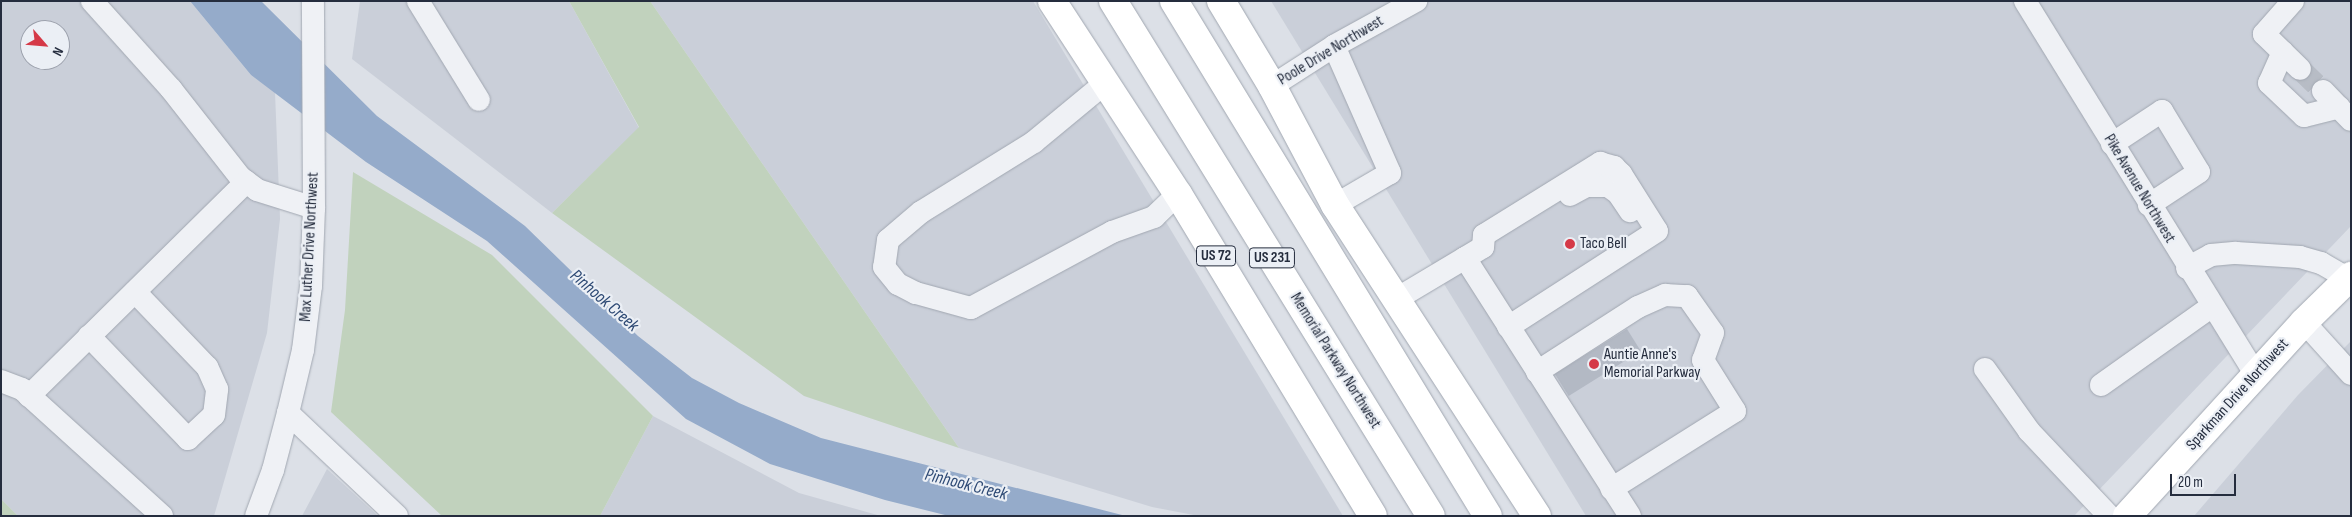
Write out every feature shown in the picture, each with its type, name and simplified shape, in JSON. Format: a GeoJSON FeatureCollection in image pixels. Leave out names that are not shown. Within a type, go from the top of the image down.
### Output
{"type":"FeatureCollection","features":[{"type":"Feature","properties":{"kind":"main road","name":"US 72"},"geometry":{"type":"LineString","coordinates":[[1052,1],[1104,84],[1178,194],[1373,516]]}},
{"type":"Feature","properties":{"kind":"main road","name":"Memorial Parkway Northwest"},"geometry":{"type":"LineString","coordinates":[[1113,1],[1431,516]]}},
{"type":"Feature","properties":{"kind":"main road","name":"US 231"},"geometry":{"type":"LineString","coordinates":[[1174,1],[1488,516]]}},
{"type":"Feature","properties":{"kind":"main road"},"geometry":{"type":"LineString","coordinates":[[1221,1],[1272,86],[1335,205],[1398,298],[1537,516]]}},
{"type":"Feature","properties":{"kind":"main road","name":"Sparkman Drive Northwest"},"geometry":{"type":"LineString","coordinates":[[2127,516],[2304,322],[2350,278]]}},
{"type":"Feature","properties":{"kind":"street"},"geometry":{"type":"LineString","coordinates":[[92,1],[171,89],[246,182],[257,190],[314,208]]}},
{"type":"Feature","properties":{"kind":"street"},"geometry":{"type":"LineString","coordinates":[[418,1],[480,100]]}},
{"type":"Feature","properties":{"kind":"street","name":"Poole Drive Northwest"},"geometry":{"type":"LineString","coordinates":[[1272,86],[1334,46],[1416,1]]}},
{"type":"Feature","properties":{"kind":"street","name":"Pike Avenue Northwest"},"geometry":{"type":"LineString","coordinates":[[2025,1],[2187,268],[2256,375]]}},
{"type":"Feature","properties":{"kind":"street"},"geometry":{"type":"LineString","coordinates":[[2293,1],[2264,34],[2300,69]]}},
{"type":"Feature","properties":{"kind":"street","name":"Max Luther Drive Northwest"},"geometry":{"type":"LineString","coordinates":[[256,516],[273,470],[288,413],[303,350],[309,304],[314,208],[313,6]]}},
{"type":"Feature","properties":{"kind":"street"},"geometry":{"type":"LineString","coordinates":[[1334,46],[1390,173],[1335,205]]}},
{"type":"Feature","properties":{"kind":"street"},"geometry":{"type":"LineString","coordinates":[[2283,52],[2269,83],[2304,116],[2345,114]]}},
{"type":"Feature","properties":{"kind":"street"},"geometry":{"type":"LineString","coordinates":[[1104,84],[1034,142],[921,212],[888,240],[884,267],[898,284],[916,293],[971,308],[1112,232],[1154,216],[1178,194]]}},
{"type":"Feature","properties":{"kind":"street"},"geometry":{"type":"LineString","coordinates":[[2323,91],[2345,114]]}},
{"type":"Feature","properties":{"kind":"street"},"geometry":{"type":"LineString","coordinates":[[2112,144],[2162,111],[2200,172],[2150,205]]}},
{"type":"Feature","properties":{"kind":"street"},"geometry":{"type":"LineString","coordinates":[[1398,298],[1474,253],[1484,235],[1600,163],[1614,167],[1621,174],[1651,234],[1508,327]]}},
{"type":"Feature","properties":{"kind":"street"},"geometry":{"type":"LineString","coordinates":[[29,396],[246,182]]}},
{"type":"Feature","properties":{"kind":"street"},"geometry":{"type":"LineString","coordinates":[[1474,253],[1508,327],[1630,516]]}},
{"type":"Feature","properties":{"kind":"street"},"geometry":{"type":"LineString","coordinates":[[2187,268],[2211,255],[2281,256],[2322,263],[2350,278]]}},
{"type":"Feature","properties":{"kind":"street"},"geometry":{"type":"LineString","coordinates":[[89,336],[188,439],[214,414],[217,389],[207,366],[135,292]]}},
{"type":"Feature","properties":{"kind":"street"},"geometry":{"type":"LineString","coordinates":[[1537,372],[1638,307],[1665,295],[1687,296],[1713,333],[1703,360],[1735,411],[1611,489]]}},
{"type":"Feature","properties":{"kind":"street"},"geometry":{"type":"LineString","coordinates":[[2100,384],[2212,306]]}},
{"type":"Feature","properties":{"kind":"street"},"geometry":{"type":"LineString","coordinates":[[2304,322],[2351,374]]}},
{"type":"Feature","properties":{"kind":"street"},"geometry":{"type":"LineString","coordinates":[[1985,369],[2029,431],[2109,516]]}},
{"type":"Feature","properties":{"kind":"street"},"geometry":{"type":"LineString","coordinates":[[1,381],[29,396],[162,516]]}},
{"type":"Feature","properties":{"kind":"street"},"geometry":{"type":"LineString","coordinates":[[288,413],[397,516]]}},
{"type":"Feature","properties":{"kind":"shaded area"},"geometry":{"type":"Polygon","coordinates":[[[1,1],[190,1],[251,75],[275,92],[280,219],[267,333],[214,516],[18,516],[1,499],[1,1]]]}},
{"type":"Feature","properties":{"kind":"shaded area"},"geometry":{"type":"Polygon","coordinates":[[[360,1],[569,1],[639,128],[552,213],[352,59],[360,1]]]}},
{"type":"Feature","properties":{"kind":"shaded area"},"geometry":{"type":"Polygon","coordinates":[[[650,1],[1033,1],[1343,516],[1199,516],[1152,507],[959,448],[650,1]]]}},
{"type":"Feature","properties":{"kind":"shaded area"},"geometry":{"type":"Polygon","coordinates":[[[1271,1],[2351,1],[2351,226],[2074,516],[1586,516],[1271,1]]]}},
{"type":"Feature","properties":{"kind":"shaded area"},"geometry":{"type":"Polygon","coordinates":[[[2351,341],[2351,516],[2194,516],[2298,395],[2351,341]]]}},
{"type":"Feature","properties":{"kind":"shaded area"},"geometry":{"type":"Polygon","coordinates":[[[653,416],[799,493],[881,516],[600,516],[653,416]]]}},
{"type":"Feature","properties":{"kind":"shaded area"},"geometry":{"type":"Polygon","coordinates":[[[327,469],[378,516],[302,516],[327,469]]]}},
{"type":"Feature","properties":{"kind":"green space"},"geometry":{"type":"Polygon","coordinates":[[[569,1],[650,1],[959,448],[804,396],[552,213],[639,127],[569,1]]]}},
{"type":"Feature","properties":{"kind":"green space"},"geometry":{"type":"Polygon","coordinates":[[[353,172],[492,255],[653,416],[600,516],[442,516],[331,412],[345,310],[353,172]]]}},
{"type":"Feature","properties":{"kind":"green space"},"geometry":{"type":"Polygon","coordinates":[[[1,499],[18,516],[1,516],[1,499]]]}},
{"type":"Feature","properties":{"kind":"water","name":"Pinhook Creek"},"geometry":{"type":"Polygon","coordinates":[[[190,1],[261,1],[377,116],[525,226],[638,336],[692,378],[739,403],[821,438],[1126,516],[949,516],[885,500],[770,464],[686,419],[487,241],[366,162],[251,75],[190,1]]]}},
{"type":"Feature","properties":{"kind":"building"},"geometry":{"type":"Polygon","coordinates":[[[1627,329],[1641,351],[1569,396],[1555,374],[1627,329]]]}},
{"type":"Feature","properties":{"kind":"tunnel"},"geometry":{"type":"LineString","coordinates":[[2300,69],[2323,91]]}},
{"type":"Feature","properties":{"kind":"place","name":"Taco Bell"},"geometry":{"type":"Point","coordinates":[1570,244]}},
{"type":"Feature","properties":{"kind":"place","name":"Auntie Anne's Memorial Parkway"},"geometry":{"type":"Point","coordinates":[1594,364]}}]}
